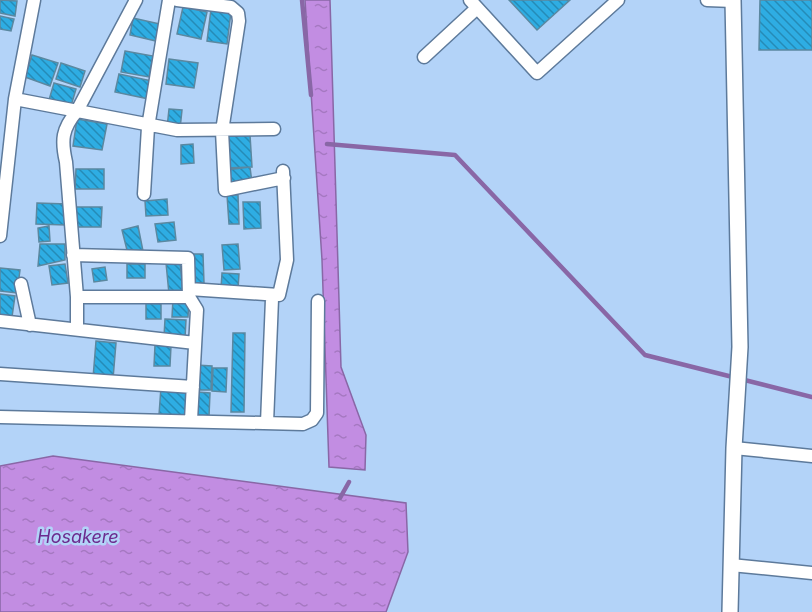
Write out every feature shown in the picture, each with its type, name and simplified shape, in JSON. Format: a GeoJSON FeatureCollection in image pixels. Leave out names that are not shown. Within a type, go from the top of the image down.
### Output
{"type":"FeatureCollection","features":[{"type":"Feature","properties":{"kind":"street"},"geometry":{"type":"LineString","coordinates":[[0,236],[15,99],[34,0]]}},
{"type":"Feature","properties":{"kind":"street"},"geometry":{"type":"LineString","coordinates":[[77,329],[77,297],[66,162],[62,141],[65,126],[77,111],[136,0]]}},
{"type":"Feature","properties":{"kind":"street"},"geometry":{"type":"LineString","coordinates":[[144,194],[148,127],[169,0]]}},
{"type":"Feature","properties":{"kind":"street"},"geometry":{"type":"LineString","coordinates":[[77,297],[189,293],[279,295],[287,260],[284,174],[225,190],[222,130],[238,13],[231,7],[177,0]]}},
{"type":"Feature","properties":{"kind":"street"},"geometry":{"type":"LineString","coordinates":[[424,57],[474,4],[537,74],[618,0]]}},
{"type":"Feature","properties":{"kind":"street"},"geometry":{"type":"LineString","coordinates":[[707,0],[733,1],[740,347],[734,448],[730,612]]}},
{"type":"Feature","properties":{"kind":"street"},"geometry":{"type":"LineString","coordinates":[[15,99],[148,127],[222,130],[274,129]]}},
{"type":"Feature","properties":{"kind":"street"},"geometry":{"type":"LineString","coordinates":[[73,255],[188,258],[189,293],[197,310],[192,420]]}},
{"type":"Feature","properties":{"kind":"street"},"geometry":{"type":"LineString","coordinates":[[21,284],[30,325]]}},
{"type":"Feature","properties":{"kind":"street"},"geometry":{"type":"LineString","coordinates":[[267,423],[272,299]]}},
{"type":"Feature","properties":{"kind":"street"},"geometry":{"type":"LineString","coordinates":[[0,417],[303,424],[312,420],[317,414],[318,301]]}},
{"type":"Feature","properties":{"kind":"street"},"geometry":{"type":"LineString","coordinates":[[0,321],[195,343]]}},
{"type":"Feature","properties":{"kind":"street"},"geometry":{"type":"LineString","coordinates":[[0,374],[193,387]]}},
{"type":"Feature","properties":{"kind":"street"},"geometry":{"type":"LineString","coordinates":[[734,448],[812,456]]}},
{"type":"Feature","properties":{"kind":"street"},"geometry":{"type":"LineString","coordinates":[[731,565],[812,573]]}},
{"type":"Feature","properties":{"kind":"water"},"geometry":{"type":"Polygon","coordinates":[[[305,0],[330,0],[341,367],[366,435],[365,470],[329,467],[322,260],[305,0]]]}},
{"type":"Feature","properties":{"kind":"water","name":"Hosakere"},"geometry":{"type":"Polygon","coordinates":[[[53,456],[406,503],[408,552],[386,612],[0,612],[0,466],[53,456]]]}},
{"type":"Feature","properties":{"kind":"building"},"geometry":{"type":"Polygon","coordinates":[[[0,0],[17,1],[15,16],[0,13],[0,0]]]}},
{"type":"Feature","properties":{"kind":"building"},"geometry":{"type":"Polygon","coordinates":[[[509,0],[570,0],[537,30],[509,0]]]}},
{"type":"Feature","properties":{"kind":"building"},"geometry":{"type":"Polygon","coordinates":[[[760,0],[812,0],[812,50],[759,50],[760,0]]]}},
{"type":"Feature","properties":{"kind":"building"},"geometry":{"type":"Polygon","coordinates":[[[183,7],[207,12],[201,39],[177,34],[183,7]]]}},
{"type":"Feature","properties":{"kind":"building"},"geometry":{"type":"Polygon","coordinates":[[[211,9],[231,12],[227,44],[207,41],[211,9]]]}},
{"type":"Feature","properties":{"kind":"building"},"geometry":{"type":"Polygon","coordinates":[[[0,16],[14,19],[11,31],[0,29],[0,16]]]}},
{"type":"Feature","properties":{"kind":"building"},"geometry":{"type":"Polygon","coordinates":[[[133,18],[160,24],[156,41],[130,35],[133,18]]]}},
{"type":"Feature","properties":{"kind":"building"},"geometry":{"type":"Polygon","coordinates":[[[125,51],[153,56],[149,77],[121,72],[125,51]]]}},
{"type":"Feature","properties":{"kind":"building"},"geometry":{"type":"Polygon","coordinates":[[[32,55],[58,63],[50,86],[25,77],[32,55]]]}},
{"type":"Feature","properties":{"kind":"building"},"geometry":{"type":"Polygon","coordinates":[[[169,59],[198,63],[194,88],[166,84],[169,59]]]}},
{"type":"Feature","properties":{"kind":"building"},"geometry":{"type":"Polygon","coordinates":[[[61,63],[85,71],[80,87],[56,79],[61,63]]]}},
{"type":"Feature","properties":{"kind":"building"},"geometry":{"type":"Polygon","coordinates":[[[119,74],[152,81],[149,99],[115,92],[119,74]]]}},
{"type":"Feature","properties":{"kind":"building"},"geometry":{"type":"Polygon","coordinates":[[[54,83],[76,89],[71,106],[49,100],[54,83]]]}},
{"type":"Feature","properties":{"kind":"building"},"geometry":{"type":"Polygon","coordinates":[[[169,109],[182,110],[180,129],[167,128],[169,109]]]}},
{"type":"Feature","properties":{"kind":"building"},"geometry":{"type":"Polygon","coordinates":[[[77,119],[107,124],[102,150],[73,146],[77,119]]]}},
{"type":"Feature","properties":{"kind":"building"},"geometry":{"type":"Polygon","coordinates":[[[250,135],[252,167],[225,168],[224,136],[250,135]]]}},
{"type":"Feature","properties":{"kind":"building"},"geometry":{"type":"Polygon","coordinates":[[[193,144],[194,163],[181,164],[181,145],[193,144]]]}},
{"type":"Feature","properties":{"kind":"building"},"geometry":{"type":"Polygon","coordinates":[[[250,167],[252,183],[228,186],[226,170],[250,167]]]}},
{"type":"Feature","properties":{"kind":"building"},"geometry":{"type":"Polygon","coordinates":[[[76,169],[104,169],[104,189],[75,189],[76,169]]]}},
{"type":"Feature","properties":{"kind":"building"},"geometry":{"type":"Polygon","coordinates":[[[227,195],[238,195],[239,224],[229,224],[227,195]]]}},
{"type":"Feature","properties":{"kind":"building"},"geometry":{"type":"Polygon","coordinates":[[[167,199],[168,215],[146,216],[145,201],[167,199]]]}},
{"type":"Feature","properties":{"kind":"building"},"geometry":{"type":"Polygon","coordinates":[[[243,202],[260,202],[261,228],[244,229],[243,202]]]}},
{"type":"Feature","properties":{"kind":"building"},"geometry":{"type":"Polygon","coordinates":[[[37,203],[67,204],[66,225],[36,224],[37,203]]]}},
{"type":"Feature","properties":{"kind":"building"},"geometry":{"type":"Polygon","coordinates":[[[75,207],[102,207],[101,227],[75,227],[75,207]]]}},
{"type":"Feature","properties":{"kind":"building"},"geometry":{"type":"Polygon","coordinates":[[[174,222],[176,240],[158,242],[155,224],[174,222]]]}},
{"type":"Feature","properties":{"kind":"building"},"geometry":{"type":"Polygon","coordinates":[[[49,226],[50,241],[39,242],[38,228],[49,226]]]}},
{"type":"Feature","properties":{"kind":"building"},"geometry":{"type":"Polygon","coordinates":[[[138,226],[143,251],[128,254],[122,230],[138,226]]]}},
{"type":"Feature","properties":{"kind":"building"},"geometry":{"type":"Polygon","coordinates":[[[40,244],[65,244],[65,260],[38,266],[40,244]]]}},
{"type":"Feature","properties":{"kind":"building"},"geometry":{"type":"Polygon","coordinates":[[[238,244],[240,269],[224,270],[222,245],[238,244]]]}},
{"type":"Feature","properties":{"kind":"building"},"geometry":{"type":"Polygon","coordinates":[[[190,254],[203,254],[204,283],[191,283],[190,254]]]}},
{"type":"Feature","properties":{"kind":"building"},"geometry":{"type":"Polygon","coordinates":[[[180,262],[183,292],[169,294],[166,263],[180,262]]]}},
{"type":"Feature","properties":{"kind":"building"},"geometry":{"type":"Polygon","coordinates":[[[65,264],[68,283],[52,285],[49,266],[65,264]]]}},
{"type":"Feature","properties":{"kind":"building"},"geometry":{"type":"Polygon","coordinates":[[[127,264],[145,264],[145,278],[127,278],[127,264]]]}},
{"type":"Feature","properties":{"kind":"building"},"geometry":{"type":"Polygon","coordinates":[[[105,267],[107,280],[94,282],[92,269],[105,267]]]}},
{"type":"Feature","properties":{"kind":"building"},"geometry":{"type":"Polygon","coordinates":[[[0,268],[20,270],[17,293],[0,291],[0,268]]]}},
{"type":"Feature","properties":{"kind":"building"},"geometry":{"type":"Polygon","coordinates":[[[222,273],[239,274],[238,289],[221,289],[222,273]]]}},
{"type":"Feature","properties":{"kind":"building"},"geometry":{"type":"Polygon","coordinates":[[[0,294],[15,296],[12,317],[0,316],[0,294]]]}},
{"type":"Feature","properties":{"kind":"building"},"geometry":{"type":"Polygon","coordinates":[[[173,299],[189,300],[188,317],[172,317],[173,299]]]}},
{"type":"Feature","properties":{"kind":"building"},"geometry":{"type":"Polygon","coordinates":[[[146,303],[161,304],[161,319],[146,319],[146,303]]]}},
{"type":"Feature","properties":{"kind":"building"},"geometry":{"type":"Polygon","coordinates":[[[165,319],[186,320],[185,338],[164,337],[165,319]]]}},
{"type":"Feature","properties":{"kind":"building"},"geometry":{"type":"Polygon","coordinates":[[[233,333],[245,333],[244,412],[231,412],[233,333]]]}},
{"type":"Feature","properties":{"kind":"building"},"geometry":{"type":"Polygon","coordinates":[[[96,341],[116,343],[113,379],[93,378],[96,341]]]}},
{"type":"Feature","properties":{"kind":"building"},"geometry":{"type":"Polygon","coordinates":[[[155,345],[171,346],[170,366],[154,366],[155,345]]]}},
{"type":"Feature","properties":{"kind":"building"},"geometry":{"type":"Polygon","coordinates":[[[196,365],[212,366],[211,390],[195,390],[196,365]]]}},
{"type":"Feature","properties":{"kind":"building"},"geometry":{"type":"Polygon","coordinates":[[[213,368],[227,368],[226,392],[212,391],[213,368]]]}},
{"type":"Feature","properties":{"kind":"building"},"geometry":{"type":"Polygon","coordinates":[[[161,387],[188,389],[186,416],[159,415],[161,387]]]}},
{"type":"Feature","properties":{"kind":"building"},"geometry":{"type":"Polygon","coordinates":[[[197,392],[210,393],[209,416],[196,415],[197,392]]]}},
{"type":"Feature","properties":{"kind":"waterway"},"geometry":{"type":"LineString","coordinates":[[302,0],[311,95]]}},
{"type":"Feature","properties":{"kind":"waterway"},"geometry":{"type":"LineString","coordinates":[[327,144],[455,155],[645,355],[812,397]]}},
{"type":"Feature","properties":{"kind":"waterway"},"geometry":{"type":"LineString","coordinates":[[340,498],[349,482]]}}]}
